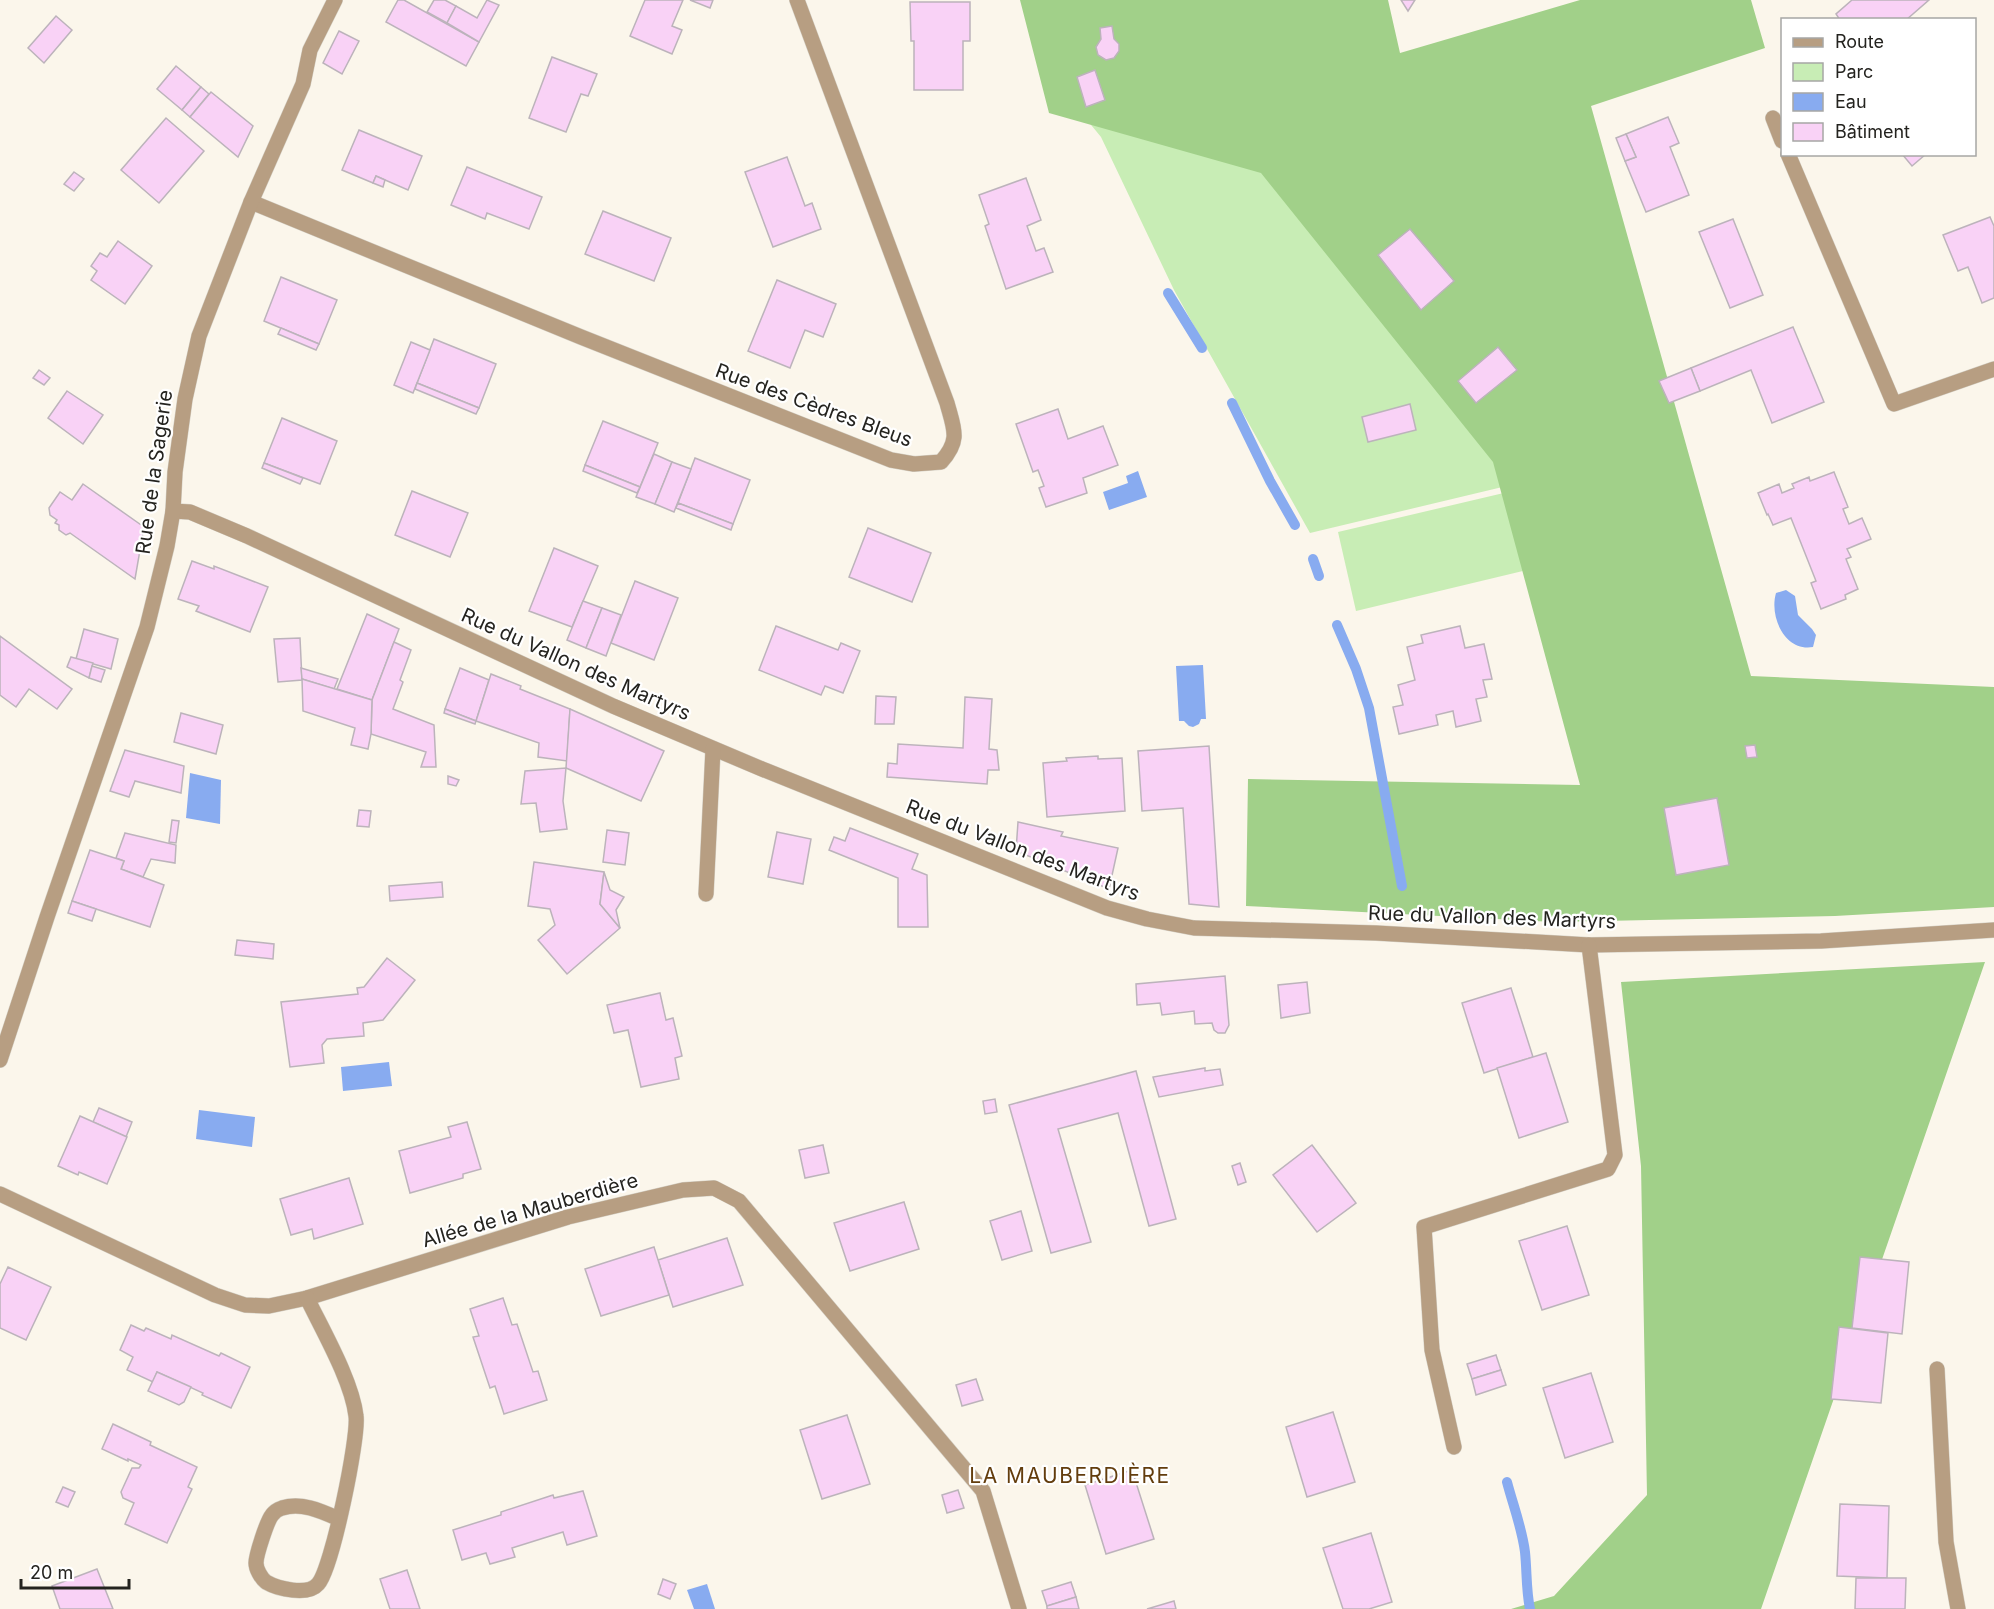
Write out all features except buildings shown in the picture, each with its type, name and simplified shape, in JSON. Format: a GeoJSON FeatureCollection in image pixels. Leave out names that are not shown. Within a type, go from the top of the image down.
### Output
{"type":"FeatureCollection","features":[{"type":"Feature","properties":{"kind":"street","name":"Rue de la Sagerie"},"geometry":{"type":"LineString","coordinates":[[0,1060],[147,627],[167,546],[185,399],[199,336],[251,202],[303,84],[310,50],[334,0]]}},
{"type":"Feature","properties":{"kind":"street","name":"Rue des Cèdres Bleus"},"geometry":{"type":"LineString","coordinates":[[251,202],[581,337],[891,460],[914,464],[940,462],[951,450],[955,431],[947,403],[797,0]]}},
{"type":"Feature","properties":{"kind":"street"},"geometry":{"type":"LineString","coordinates":[[1773,118],[1781,138]]}},
{"type":"Feature","properties":{"kind":"street"},"geometry":{"type":"LineString","coordinates":[[1789,156],[1893,404],[1994,369]]}},
{"type":"Feature","properties":{"kind":"street","name":"Rue du Vallon des Martyrs"},"geometry":{"type":"LineString","coordinates":[[173,511],[190,512],[247,536],[613,706],[713,749],[1107,908],[1148,919],[1194,928],[1376,933],[1589,945],[1821,941],[1994,930]]}},
{"type":"Feature","properties":{"kind":"street"},"geometry":{"type":"LineString","coordinates":[[706,894],[713,749]]}},
{"type":"Feature","properties":{"kind":"street"},"geometry":{"type":"LineString","coordinates":[[1454,1447],[1432,1350],[1424,1227],[1608,1169],[1615,1155],[1589,945]]}},
{"type":"Feature","properties":{"kind":"street","name":"Allée de la Mauberdière"},"geometry":{"type":"LineString","coordinates":[[0,1194],[215,1295],[245,1305],[269,1306],[308,1298],[568,1217],[683,1190],[714,1188],[739,1201],[982,1491],[1019,1609]]}},
{"type":"Feature","properties":{"kind":"street"},"geometry":{"type":"LineString","coordinates":[[308,1298],[349,1386],[357,1417],[350,1470],[330,1561],[318,1585],[307,1590],[290,1590],[265,1581],[256,1570],[255,1561],[270,1516],[280,1508],[300,1505],[339,1519]]}},
{"type":"Feature","properties":{"kind":"street"},"geometry":{"type":"LineString","coordinates":[[1937,1369],[1946,1542],[1958,1609]]}},
{"type":"Feature","properties":{"kind":"green space"},"geometry":{"type":"Polygon","coordinates":[[[1020,0],[1388,0],[1400,53],[1580,0],[1751,0],[1765,48],[1591,106],[1751,676],[1994,687],[1994,907],[1835,916],[1555,922],[1246,906],[1248,779],[1580,785],[1493,462],[1261,173],[1049,113],[1020,0]]]}},
{"type":"Feature","properties":{"kind":"green space"},"geometry":{"type":"Polygon","coordinates":[[[1147,0],[1245,140],[1515,484],[1310,533],[1174,290],[1101,137],[1087,120],[1147,0]]]}},
{"type":"Feature","properties":{"kind":"green space"},"geometry":{"type":"Polygon","coordinates":[[[1508,492],[1527,570],[1356,611],[1338,532],[1508,492]]]}},
{"type":"Feature","properties":{"kind":"green space"},"geometry":{"type":"Polygon","coordinates":[[[1985,962],[1761,1609],[1511,1609],[1554,1596],[1647,1495],[1641,1166],[1621,982],[1985,962]]]}},
{"type":"Feature","properties":{"kind":"water"},"geometry":{"type":"Polygon","coordinates":[[[1138,471],[1147,497],[1109,510],[1103,492],[1128,483],[1126,476],[1138,471]]]}},
{"type":"Feature","properties":{"kind":"water"},"geometry":{"type":"Polygon","coordinates":[[[1786,590],[1795,596],[1798,615],[1816,635],[1813,647],[1794,644],[1781,631],[1774,602],[1776,593],[1786,590]]]}},
{"type":"Feature","properties":{"kind":"water"},"geometry":{"type":"Polygon","coordinates":[[[1203,665],[1206,719],[1201,719],[1199,724],[1193,727],[1184,721],[1179,721],[1176,666],[1203,665]]]}},
{"type":"Feature","properties":{"kind":"water"},"geometry":{"type":"Polygon","coordinates":[[[190,773],[221,780],[220,824],[186,818],[190,773]]]}},
{"type":"Feature","properties":{"kind":"water"},"geometry":{"type":"Polygon","coordinates":[[[389,1062],[392,1086],[343,1091],[341,1067],[389,1062]]]}},
{"type":"Feature","properties":{"kind":"water"},"geometry":{"type":"Polygon","coordinates":[[[199,1110],[255,1117],[252,1147],[196,1139],[199,1110]]]}},
{"type":"Feature","properties":{"kind":"water"},"geometry":{"type":"Polygon","coordinates":[[[707,1584],[715,1609],[694,1609],[687,1590],[707,1584]]]}},
{"type":"Feature","properties":{"kind":"waterway"},"geometry":{"type":"LineString","coordinates":[[1168,293],[1202,348]]}},
{"type":"Feature","properties":{"kind":"waterway"},"geometry":{"type":"LineString","coordinates":[[1232,403],[1270,481],[1295,525]]}},
{"type":"Feature","properties":{"kind":"waterway"},"geometry":{"type":"LineString","coordinates":[[1313,559],[1319,576]]}},
{"type":"Feature","properties":{"kind":"waterway"},"geometry":{"type":"LineString","coordinates":[[1337,625],[1356,669],[1369,708],[1402,886]]}},
{"type":"Feature","properties":{"kind":"waterway"},"geometry":{"type":"LineString","coordinates":[[1507,1482],[1524,1543],[1530,1609]]}},
{"type":"Feature","properties":{"kind":"district","name":"LA MAUBERDIÈRE"},"geometry":{"type":"Point","coordinates":[1070,1475]}}]}
